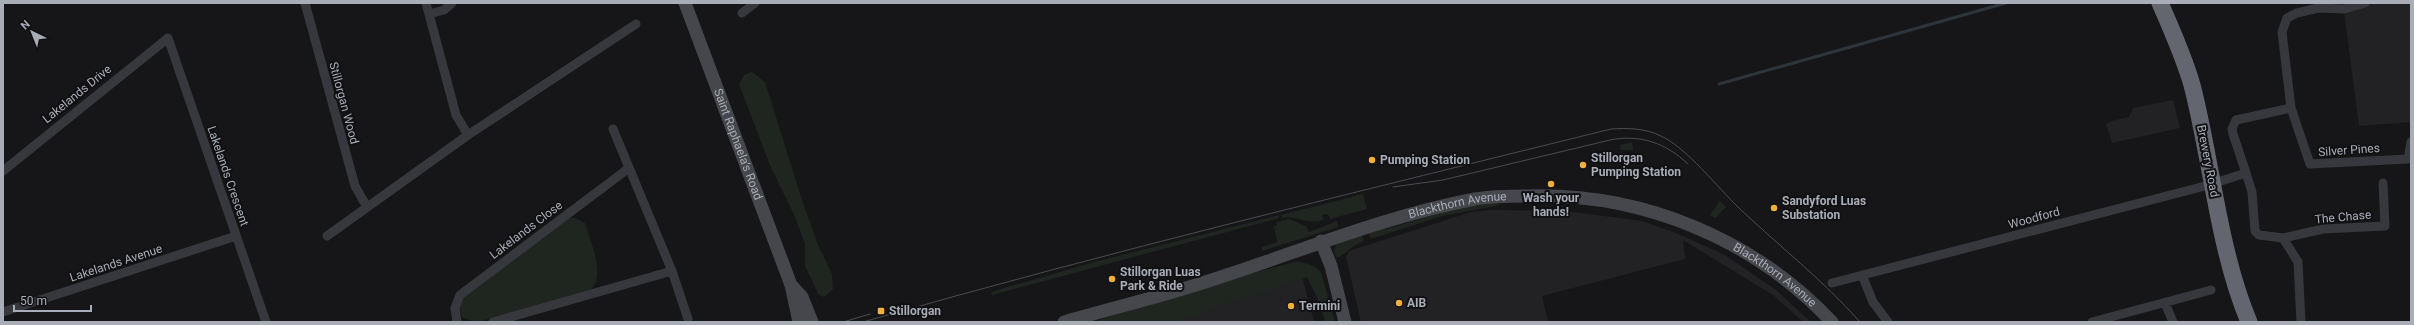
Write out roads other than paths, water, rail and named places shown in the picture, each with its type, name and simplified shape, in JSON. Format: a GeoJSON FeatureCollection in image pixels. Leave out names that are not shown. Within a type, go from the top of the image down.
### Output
{"type":"FeatureCollection","features":[{"type":"Feature","properties":{"kind":"highway","name":"Brewery Road"},"geometry":{"type":"LineString","coordinates":[[2160,3],[2177,40],[2192,85],[2223,236],[2249,322]]}},
{"type":"Feature","properties":{"kind":"street","name":"Stillorgan Wood"},"geometry":{"type":"LineString","coordinates":[[304,3],[355,186],[367,207]]}},
{"type":"Feature","properties":{"kind":"street"},"geometry":{"type":"LineString","coordinates":[[426,3],[456,115],[468,135]]}},
{"type":"Feature","properties":{"kind":"street"},"geometry":{"type":"LineString","coordinates":[[429,14],[444,10],[452,3]]}},
{"type":"Feature","properties":{"kind":"street","name":"Saint Raphaela’s Road"},"geometry":{"type":"LineString","coordinates":[[685,3],[791,285],[799,322]]}},
{"type":"Feature","properties":{"kind":"street"},"geometry":{"type":"LineString","coordinates":[[742,13],[756,3]]}},
{"type":"Feature","properties":{"kind":"street","name":"Silver Pines"},"geometry":{"type":"LineString","coordinates":[[2365,3],[2344,9],[2318,8],[2297,13],[2287,18],[2282,32],[2291,108],[2310,164],[2408,158],[2411,142]]}},
{"type":"Feature","properties":{"kind":"street"},"geometry":{"type":"LineString","coordinates":[[327,236],[468,135],[636,24]]}},
{"type":"Feature","properties":{"kind":"street","name":"Lakelands Drive"},"geometry":{"type":"LineString","coordinates":[[3,171],[168,38]]}},
{"type":"Feature","properties":{"kind":"street","name":"Lakelands Crescent"},"geometry":{"type":"LineString","coordinates":[[168,38],[266,322]]}},
{"type":"Feature","properties":{"kind":"street"},"geometry":{"type":"LineString","coordinates":[[2212,184],[2246,173],[2233,134],[2236,120],[2291,108]]}},
{"type":"Feature","properties":{"kind":"street"},"geometry":{"type":"LineString","coordinates":[[613,129],[672,272],[688,318]]}},
{"type":"Feature","properties":{"kind":"street","name":"Lakelands Close"},"geometry":{"type":"LineString","coordinates":[[457,322],[455,308],[460,295],[629,168]]}},
{"type":"Feature","properties":{"kind":"street","name":"The Chase"},"geometry":{"type":"LineString","coordinates":[[2246,173],[2252,192],[2255,231],[2259,235],[2284,238],[2323,229],[2385,226],[2383,183]]}},
{"type":"Feature","properties":{"kind":"street","name":"Woodford"},"geometry":{"type":"LineString","coordinates":[[1832,282],[2212,184]]}},
{"type":"Feature","properties":{"kind":"street","name":"Blackthorn Avenue"},"geometry":{"type":"LineString","coordinates":[[1064,322],[1200,284],[1321,241],[1384,221],[1478,198],[1572,196],[1636,207],[1674,218],[1720,237],[1755,257],[1777,273],[1832,322]]}},
{"type":"Feature","properties":{"kind":"street","name":"Lakelands Avenue"},"geometry":{"type":"LineString","coordinates":[[3,312],[236,236]]}},
{"type":"Feature","properties":{"kind":"street"},"geometry":{"type":"LineString","coordinates":[[2284,238],[2298,262],[2301,322]]}},
{"type":"Feature","properties":{"kind":"street"},"geometry":{"type":"LineString","coordinates":[[1321,241],[1331,266],[1345,322]]}},
{"type":"Feature","properties":{"kind":"street"},"geometry":{"type":"LineString","coordinates":[[493,322],[672,272]]}},
{"type":"Feature","properties":{"kind":"street"},"geometry":{"type":"LineString","coordinates":[[1862,275],[1873,302],[1888,322]]}},
{"type":"Feature","properties":{"kind":"street","name":"Saint Raphaela’s Road"},"geometry":{"type":"LineString","coordinates":[[791,285],[802,297],[812,322]]}},
{"type":"Feature","properties":{"kind":"street"},"geometry":{"type":"LineString","coordinates":[[2092,322],[2212,290]]}},
{"type":"Feature","properties":{"kind":"street"},"geometry":{"type":"LineString","coordinates":[[2165,302],[2173,322]]}},
{"type":"Feature","properties":{"kind":"waterway"},"geometry":{"type":"LineString","coordinates":[[1719,84],[2006,3]]}},
{"type":"Feature","properties":{"kind":"tram line"},"geometry":{"type":"LineString","coordinates":[[863,322],[1236,222],[1611,129],[1636,129],[1655,133],[1681,149],[1739,208],[1816,277],[1860,322]]}},
{"type":"Feature","properties":{"kind":"tram line"},"geometry":{"type":"LineString","coordinates":[[1393,187],[1443,180],[1621,138],[1642,139],[1652,142],[1671,151],[1688,164]]}},
{"type":"Feature","properties":{"kind":"tram line"},"geometry":{"type":"LineString","coordinates":[[843,322],[870,314]]}},
{"type":"Feature","properties":{"kind":"place","name":"Pumping Station"},"geometry":{"type":"Point","coordinates":[1372,160]}},
{"type":"Feature","properties":{"kind":"place","name":"Stillorgan Pumping Station"},"geometry":{"type":"Point","coordinates":[1583,165]}},
{"type":"Feature","properties":{"kind":"place","name":"Wash your hands!"},"geometry":{"type":"Point","coordinates":[1551,184]}},
{"type":"Feature","properties":{"kind":"place","name":"Sandyford Luas Substation"},"geometry":{"type":"Point","coordinates":[1774,208]}},
{"type":"Feature","properties":{"kind":"place","name":"Stillorgan Luas Park & Ride"},"geometry":{"type":"Point","coordinates":[1112,279]}},
{"type":"Feature","properties":{"kind":"place","name":"AIB"},"geometry":{"type":"Point","coordinates":[1399,303]}},
{"type":"Feature","properties":{"kind":"place","name":"Termini"},"geometry":{"type":"Point","coordinates":[1291,306]}},
{"type":"Feature","properties":{"kind":"place","name":"Stillorgan"},"geometry":{"type":"Point","coordinates":[881,311]}}]}
